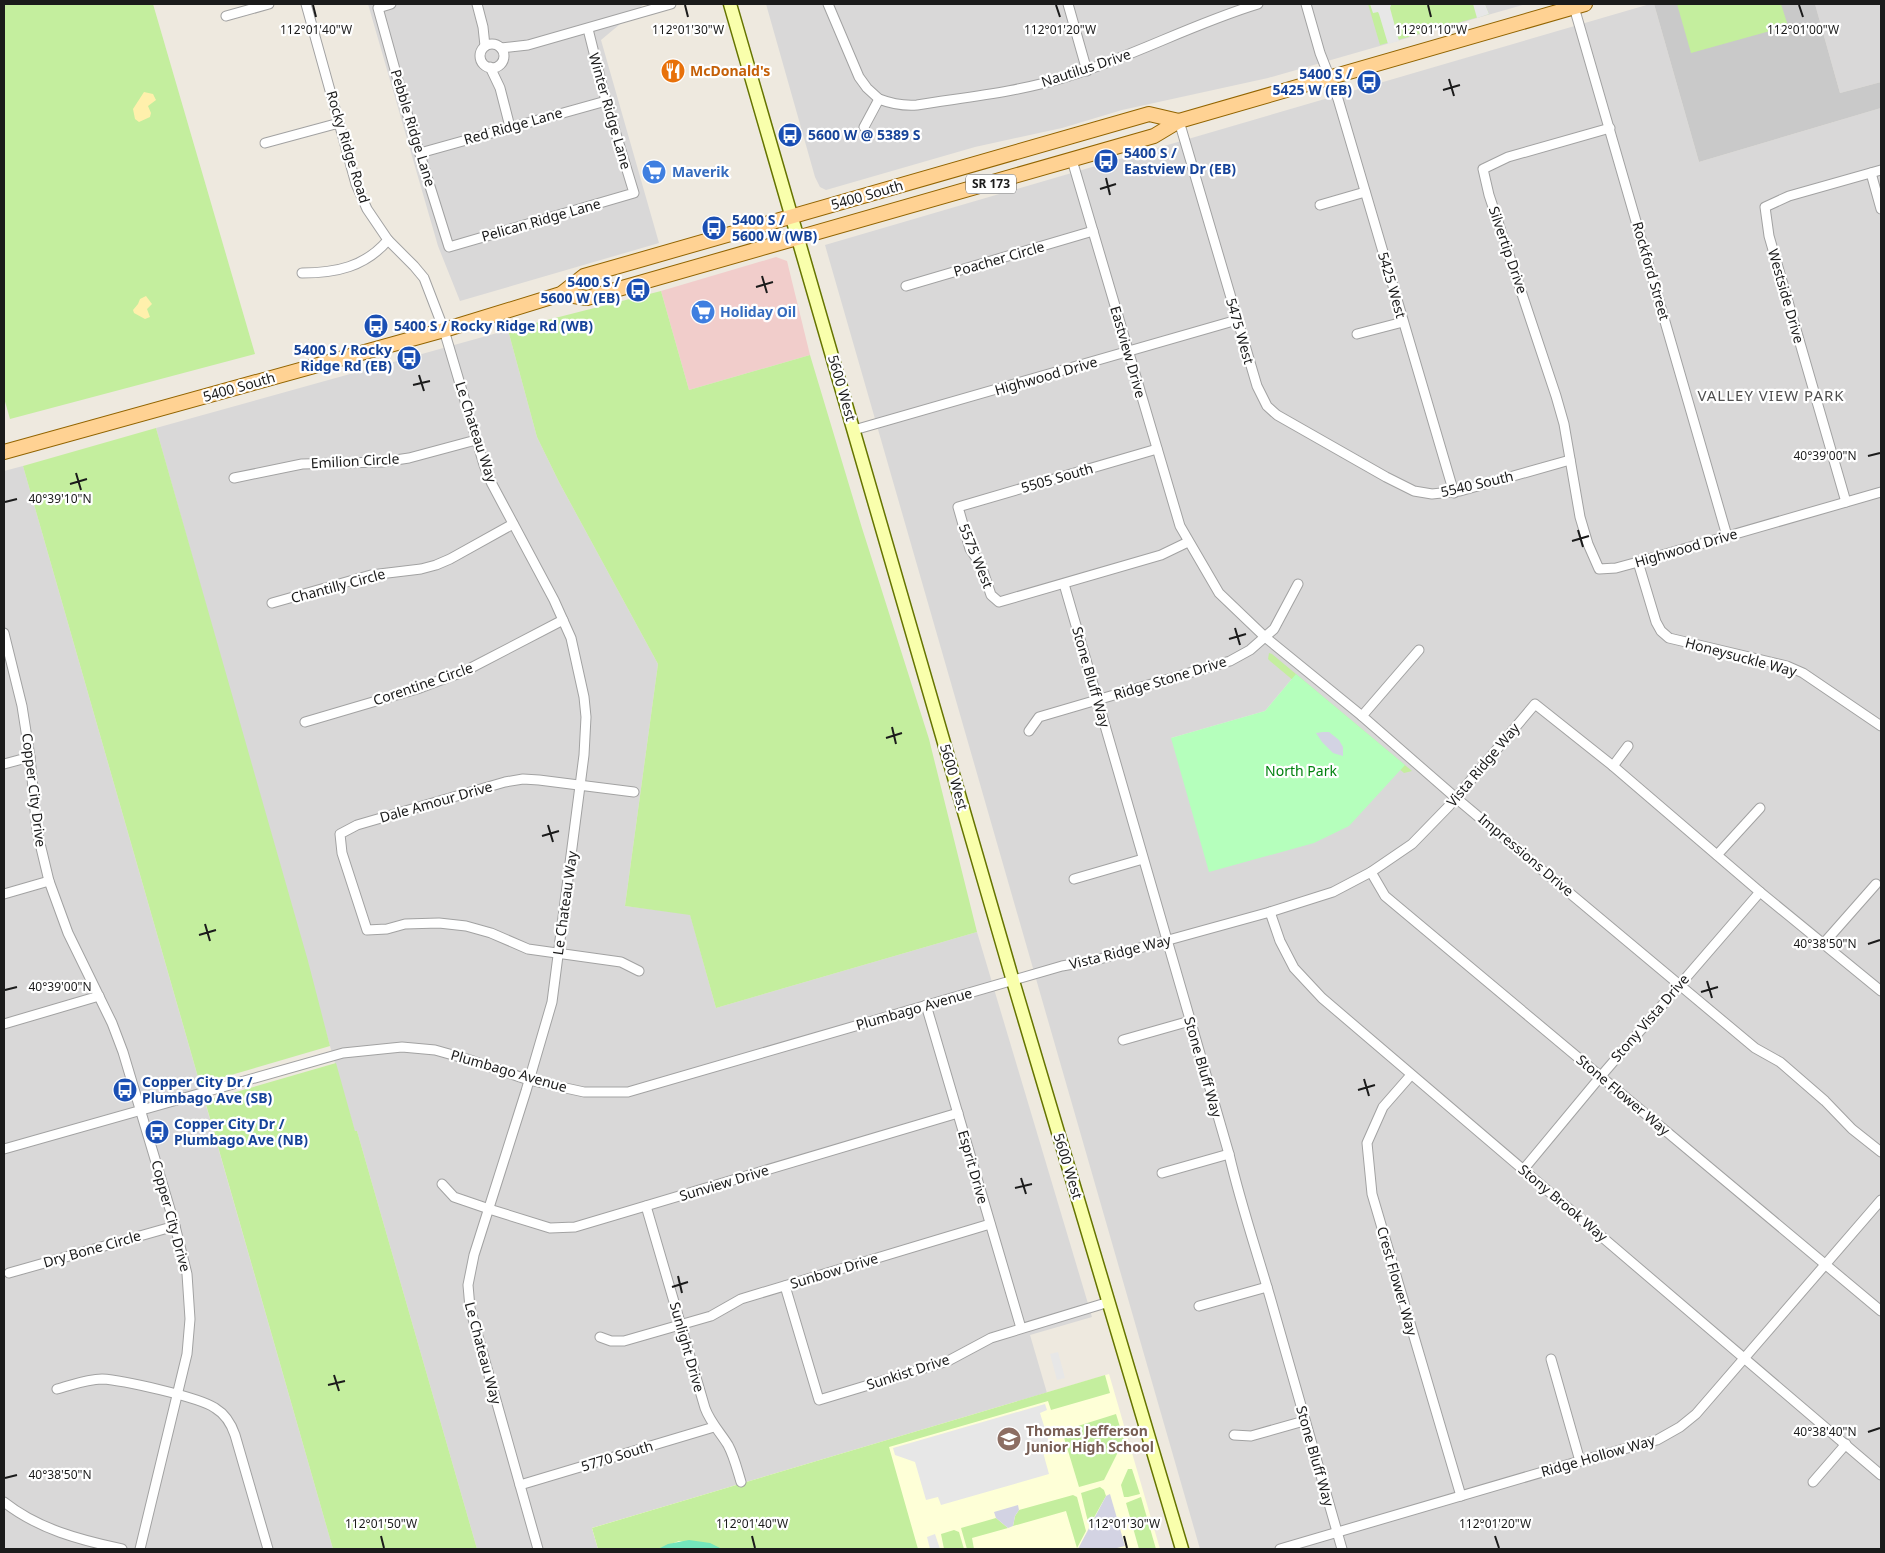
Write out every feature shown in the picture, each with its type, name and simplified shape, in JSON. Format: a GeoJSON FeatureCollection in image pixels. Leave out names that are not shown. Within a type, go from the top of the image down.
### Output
{"type":"FeatureCollection","features":[{"type":"Feature","properties":{"kind":"main road","name":"5600 West"},"geometry":{"type":"LineString","coordinates":[[730,4],[1013,981],[1182,1549]]}},
{"type":"Feature","properties":{"kind":"main road","name":"5400 South"},"geometry":{"type":"LineString","coordinates":[[561,294],[587,298],[799,238],[1154,136],[1178,121],[1579,5]]}},
{"type":"Feature","properties":{"kind":"main road","name":"5400 South"},"geometry":{"type":"LineString","coordinates":[[4,452],[444,330],[561,294],[584,276],[1149,114],[1178,121]]}},
{"type":"Feature","properties":{"kind":"street"},"geometry":{"type":"LineString","coordinates":[[226,16],[269,4]]}},
{"type":"Feature","properties":{"kind":"street","name":"Rocky Ridge Road"},"geometry":{"type":"LineString","coordinates":[[306,4],[356,184],[366,208],[388,240],[424,278],[444,330]]}},
{"type":"Feature","properties":{"kind":"street","name":"Pebble Ridge Lane"},"geometry":{"type":"LineString","coordinates":[[391,4],[378,8],[449,247]]}},
{"type":"Feature","properties":{"kind":"street"},"geometry":{"type":"LineString","coordinates":[[477,4],[483,27],[496,49],[495,66],[510,127]]}},
{"type":"Feature","properties":{"kind":"street"},"geometry":{"type":"LineString","coordinates":[[495,66],[482,62],[480,58],[482,50],[528,45],[671,4]]}},
{"type":"Feature","properties":{"kind":"street"},"geometry":{"type":"LineString","coordinates":[[828,4],[859,78],[879,99],[864,127]]}},
{"type":"Feature","properties":{"kind":"street"},"geometry":{"type":"LineString","coordinates":[[1068,4],[1087,70]]}},
{"type":"Feature","properties":{"kind":"street","name":"Nautilus Drive"},"geometry":{"type":"LineString","coordinates":[[879,99],[904,106],[917,105],[1038,84],[1087,70],[1236,10],[1258,4]]}},
{"type":"Feature","properties":{"kind":"street","name":"5425 West"},"geometry":{"type":"LineString","coordinates":[[1306,4],[1320,53],[1338,99],[1454,493]]}},
{"type":"Feature","properties":{"kind":"street","name":"Rockford Street"},"geometry":{"type":"LineString","coordinates":[[1579,5],[1610,128],[1727,536]]}},
{"type":"Feature","properties":{"kind":"street","name":"Winter Ridge Lane"},"geometry":{"type":"LineString","coordinates":[[588,29],[606,101],[634,193]]}},
{"type":"Feature","properties":{"kind":"street","name":"Red Ridge Lane"},"geometry":{"type":"LineString","coordinates":[[420,153],[606,101]]}},
{"type":"Feature","properties":{"kind":"street","name":"5475 West"},"geometry":{"type":"LineString","coordinates":[[1178,121],[1257,386],[1267,406],[1277,416],[1386,477]]}},
{"type":"Feature","properties":{"kind":"street"},"geometry":{"type":"LineString","coordinates":[[265,143],[339,122]]}},
{"type":"Feature","properties":{"kind":"street","name":"Silvertip Drive"},"geometry":{"type":"LineString","coordinates":[[1570,460],[1564,424],[1549,372],[1489,195],[1483,169],[1508,157],[1610,128]]}},
{"type":"Feature","properties":{"kind":"street","name":"Eastview Drive"},"geometry":{"type":"LineString","coordinates":[[1072,160],[1180,526],[1188,542]]}},
{"type":"Feature","properties":{"kind":"street","name":"Westside Drive"},"geometry":{"type":"LineString","coordinates":[[1846,502],[1768,236],[1765,207],[1790,196],[1881,170]]}},
{"type":"Feature","properties":{"kind":"street"},"geometry":{"type":"LineString","coordinates":[[1871,173],[1881,209]]}},
{"type":"Feature","properties":{"kind":"street"},"geometry":{"type":"LineString","coordinates":[[1320,205],[1365,192]]}},
{"type":"Feature","properties":{"kind":"street","name":"Pelican Ridge Lane"},"geometry":{"type":"LineString","coordinates":[[449,247],[634,193]]}},
{"type":"Feature","properties":{"kind":"street","name":"Poacher Circle"},"geometry":{"type":"LineString","coordinates":[[906,286],[1093,231]]}},
{"type":"Feature","properties":{"kind":"street"},"geometry":{"type":"LineString","coordinates":[[302,273],[325,273],[364,261],[378,252],[388,240]]}},
{"type":"Feature","properties":{"kind":"street","name":"Highwood Drive"},"geometry":{"type":"LineString","coordinates":[[854,430],[1237,320]]}},
{"type":"Feature","properties":{"kind":"street"},"geometry":{"type":"LineString","coordinates":[[1357,334],[1404,322]]}},
{"type":"Feature","properties":{"kind":"street","name":"Le Chateau Way"},"geometry":{"type":"LineString","coordinates":[[444,330],[476,440],[492,484],[563,620],[576,656],[584,697],[586,735],[552,1002],[469,1274],[468,1296],[538,1549]]}},
{"type":"Feature","properties":{"kind":"street","name":"Emilion Circle"},"geometry":{"type":"LineString","coordinates":[[234,478],[302,464],[382,462],[410,458],[476,440]]}},
{"type":"Feature","properties":{"kind":"street","name":"5505 South"},"geometry":{"type":"LineString","coordinates":[[958,507],[1157,449]]}},
{"type":"Feature","properties":{"kind":"street","name":"Highwood Drive"},"geometry":{"type":"LineString","coordinates":[[1570,460],[1580,517],[1588,544],[1599,569],[1616,568],[1638,562],[1881,492]]}},
{"type":"Feature","properties":{"kind":"street","name":"5540 South"},"geometry":{"type":"LineString","coordinates":[[1386,477],[1414,491],[1432,494],[1454,493],[1570,460]]}},
{"type":"Feature","properties":{"kind":"street","name":"5575 West"},"geometry":{"type":"LineString","coordinates":[[958,507],[970,549],[981,565],[991,595],[999,602],[1064,584]]}},
{"type":"Feature","properties":{"kind":"street","name":"Chantilly Circle"},"geometry":{"type":"LineString","coordinates":[[272,603],[371,574],[421,569],[436,565],[513,524]]}},
{"type":"Feature","properties":{"kind":"street"},"geometry":{"type":"LineString","coordinates":[[1064,584],[1161,555],[1188,542]]}},
{"type":"Feature","properties":{"kind":"street","name":"Impressions Drive"},"geometry":{"type":"LineString","coordinates":[[1188,542],[1218,593],[1266,637],[1755,1048],[1780,1062],[1825,1101],[1852,1129],[1881,1152]]}},
{"type":"Feature","properties":{"kind":"street","name":"Honeysuckle Way"},"geometry":{"type":"LineString","coordinates":[[1638,562],[1656,622],[1660,631],[1669,638],[1786,666],[1803,673],[1881,726]]}},
{"type":"Feature","properties":{"kind":"street","name":"Stone Bluff Way"},"geometry":{"type":"LineString","coordinates":[[1064,584],[1342,1549]]}},
{"type":"Feature","properties":{"kind":"street","name":"Ridge Stone Drive"},"geometry":{"type":"LineString","coordinates":[[1029,731],[1039,717],[1230,661],[1250,650],[1274,629],[1298,584]]}},
{"type":"Feature","properties":{"kind":"street","name":"Corentine Circle"},"geometry":{"type":"LineString","coordinates":[[305,722],[417,689],[457,674],[488,660],[563,620]]}},
{"type":"Feature","properties":{"kind":"street","name":"Copper City Drive"},"geometry":{"type":"LineString","coordinates":[[4,636],[19,689],[30,757],[37,831],[50,881],[68,933],[124,1052],[175,1226],[187,1274],[190,1319],[188,1354],[140,1549]]}},
{"type":"Feature","properties":{"kind":"street"},"geometry":{"type":"LineString","coordinates":[[1362,716],[1419,650]]}},
{"type":"Feature","properties":{"kind":"street","name":"Vista Ridge Way"},"geometry":{"type":"LineString","coordinates":[[1013,981],[1062,966],[1096,960],[1270,912],[1333,892],[1371,872],[1412,844],[1456,798],[1534,704],[1613,766],[1760,892],[1881,991]]}},
{"type":"Feature","properties":{"kind":"street"},"geometry":{"type":"LineString","coordinates":[[1613,766],[1628,746]]}},
{"type":"Feature","properties":{"kind":"street"},"geometry":{"type":"LineString","coordinates":[[4,764],[30,757]]}},
{"type":"Feature","properties":{"kind":"street","name":"Dale Amour Drive"},"geometry":{"type":"LineString","coordinates":[[558,954],[528,949],[491,933],[466,926],[405,924],[387,929],[366,930],[342,853],[340,834],[357,825],[505,782],[523,779],[634,792]]}},
{"type":"Feature","properties":{"kind":"street"},"geometry":{"type":"LineString","coordinates":[[1717,855],[1760,808]]}},
{"type":"Feature","properties":{"kind":"street"},"geometry":{"type":"LineString","coordinates":[[1074,879],[1143,859]]}},
{"type":"Feature","properties":{"kind":"street","name":"Stone Flower Way"},"geometry":{"type":"LineString","coordinates":[[1371,872],[1385,896],[1881,1311]]}},
{"type":"Feature","properties":{"kind":"street"},"geometry":{"type":"LineString","coordinates":[[4,894],[50,881]]}},
{"type":"Feature","properties":{"kind":"street"},"geometry":{"type":"LineString","coordinates":[[1824,943],[1876,884]]}},
{"type":"Feature","properties":{"kind":"street","name":"Stony Vista Drive"},"geometry":{"type":"LineString","coordinates":[[1523,1170],[1601,1076],[1760,892]]}},
{"type":"Feature","properties":{"kind":"street","name":"Stony Brook Way"},"geometry":{"type":"LineString","coordinates":[[1270,912],[1280,941],[1294,968],[1322,998],[1881,1475]]}},
{"type":"Feature","properties":{"kind":"street"},"geometry":{"type":"LineString","coordinates":[[558,954],[621,962],[639,971]]}},
{"type":"Feature","properties":{"kind":"street","name":"Plumbago Avenue"},"geometry":{"type":"LineString","coordinates":[[4,1149],[343,1052],[402,1047],[435,1050],[529,1080],[584,1092],[628,1092],[1013,981]]}},
{"type":"Feature","properties":{"kind":"street"},"geometry":{"type":"LineString","coordinates":[[4,1024],[99,996]]}},
{"type":"Feature","properties":{"kind":"street","name":"Esprit Drive"},"geometry":{"type":"LineString","coordinates":[[926,1005],[1021,1328]]}},
{"type":"Feature","properties":{"kind":"street"},"geometry":{"type":"LineString","coordinates":[[1123,1040],[1190,1021]]}},
{"type":"Feature","properties":{"kind":"street","name":"Crest Flower Way"},"geometry":{"type":"LineString","coordinates":[[1411,1075],[1383,1107],[1367,1143],[1372,1194],[1461,1496]]}},
{"type":"Feature","properties":{"kind":"street","name":"Sunview Drive"},"geometry":{"type":"LineString","coordinates":[[442,1184],[454,1197],[489,1210],[550,1228],[564,1229],[958,1113]]}},
{"type":"Feature","properties":{"kind":"street"},"geometry":{"type":"LineString","coordinates":[[1162,1173],[1228,1154]]}},
{"type":"Feature","properties":{"kind":"street","name":"Ridge Hollow Way"},"geometry":{"type":"LineString","coordinates":[[1280,1549],[1580,1460],[1658,1440],[1696,1414],[1881,1200]]}},
{"type":"Feature","properties":{"kind":"street","name":"Sunlight Drive"},"geometry":{"type":"LineString","coordinates":[[646,1206],[705,1408],[714,1427],[733,1455],[741,1482]]}},
{"type":"Feature","properties":{"kind":"street","name":"Sunbow Drive"},"geometry":{"type":"LineString","coordinates":[[600,1337],[611,1341],[624,1341],[680,1325],[711,1316],[741,1299],[990,1224]]}},
{"type":"Feature","properties":{"kind":"street","name":"Dry Bone Circle"},"geometry":{"type":"LineString","coordinates":[[8,1273],[175,1226]]}},
{"type":"Feature","properties":{"kind":"street","name":"Sunkist Drive"},"geometry":{"type":"LineString","coordinates":[[784,1286],[819,1400],[948,1361],[992,1338],[1109,1302]]}},
{"type":"Feature","properties":{"kind":"street"},"geometry":{"type":"LineString","coordinates":[[1199,1306],[1267,1286]]}},
{"type":"Feature","properties":{"kind":"street"},"geometry":{"type":"LineString","coordinates":[[1551,1359],[1580,1460]]}},
{"type":"Feature","properties":{"kind":"street"},"geometry":{"type":"LineString","coordinates":[[57,1389],[80,1382],[102,1380],[124,1382],[178,1395],[210,1405],[220,1412],[232,1426],[268,1549]]}},
{"type":"Feature","properties":{"kind":"street"},"geometry":{"type":"LineString","coordinates":[[1234,1435],[1251,1436],[1304,1421]]}},
{"type":"Feature","properties":{"kind":"street","name":"5770 South"},"geometry":{"type":"LineString","coordinates":[[520,1485],[714,1427]]}},
{"type":"Feature","properties":{"kind":"street"},"geometry":{"type":"LineString","coordinates":[[1814,1482],[1846,1444]]}},
{"type":"Feature","properties":{"kind":"street"},"geometry":{"type":"LineString","coordinates":[[4,1502],[24,1517],[44,1526],[81,1539],[122,1549]]}},
{"type":"Feature","properties":{"kind":"shaded area"},"geometry":{"type":"Polygon","coordinates":[[[368,4],[644,4],[601,40],[659,243],[460,301],[438,246],[368,4]]]}},
{"type":"Feature","properties":{"kind":"shaded area"},"geometry":{"type":"Polygon","coordinates":[[[766,4],[1526,4],[1268,78],[1122,110],[1062,128],[975,147],[826,190],[820,187],[815,177],[766,4]]]}},
{"type":"Feature","properties":{"kind":"shaded area"},"geometry":{"type":"Polygon","coordinates":[[[1370,4],[1397,4],[1391,5],[1390,8],[1399,41],[1388,44],[1379,14],[1378,12],[1373,13],[1370,4]]]}},
{"type":"Feature","properties":{"kind":"shaded area"},"geometry":{"type":"Polygon","coordinates":[[[1473,4],[1485,4],[1489,14],[1477,18],[1473,4]]]}},
{"type":"Feature","properties":{"kind":"shaded area"},"geometry":{"type":"Polygon","coordinates":[[[1650,4],[1654,4],[1699,162],[1881,108],[1881,1549],[1200,1549],[825,245],[1650,4]],[[1296,674],[1265,711],[1171,738],[1314,843],[1296,674]]]}},
{"type":"Feature","properties":{"kind":"shaded area"},"geometry":{"type":"Polygon","coordinates":[[[1654,4],[1815,4],[1840,93],[1881,82],[1881,108],[1699,162],[1654,4]]]}},
{"type":"Feature","properties":{"kind":"shaded area"},"geometry":{"type":"Polygon","coordinates":[[[1815,4],[1881,4],[1881,82],[1840,93],[1815,4]]]}},
{"type":"Feature","properties":{"kind":"shaded area"},"geometry":{"type":"Polygon","coordinates":[[[776,257],[787,261],[810,355],[689,390],[661,291],[776,257]]]}},
{"type":"Feature","properties":{"kind":"shaded area"},"geometry":{"type":"Polygon","coordinates":[[[508,330],[537,437],[559,482],[658,664],[625,906],[690,914],[716,1008],[977,932],[1092,1317],[1030,1335],[1047,1393],[592,1528],[598,1549],[477,1549],[357,1131],[355,1132],[330,1046],[156,428],[508,330]]]}},
{"type":"Feature","properties":{"kind":"shaded area"},"geometry":{"type":"Polygon","coordinates":[[[23,466],[333,1549],[4,1549],[4,471],[23,466]]]}},
{"type":"Feature","properties":{"kind":"shaded area"},"geometry":{"type":"Polygon","coordinates":[[[1329,732],[1339,740],[1343,747],[1343,756],[1333,753],[1322,742],[1316,733],[1329,732]]]}},
{"type":"Feature","properties":{"kind":"shaded area"},"geometry":{"type":"Polygon","coordinates":[[[1058,1352],[1065,1378],[1057,1380],[1050,1354],[1058,1352]]]}},
{"type":"Feature","properties":{"kind":"shaded area","name":"Thomas Jefferson Junior High School"},"geometry":{"type":"Polygon","coordinates":[[[1109,1374],[1160,1549],[598,1549],[592,1528],[1109,1374]]]}},
{"type":"Feature","properties":{"kind":"shaded area"},"geometry":{"type":"Polygon","coordinates":[[[1045,1404],[1047,1410],[1040,1413],[1049,1442],[1041,1445],[1049,1474],[941,1505],[938,1497],[926,1500],[915,1462],[895,1455],[893,1448],[1045,1404]]]}},
{"type":"Feature","properties":{"kind":"shaded area"},"geometry":{"type":"Polygon","coordinates":[[[1110,1494],[1125,1546],[1113,1549],[1078,1549],[1106,1496],[1110,1494]]]}},
{"type":"Feature","properties":{"kind":"shaded area"},"geometry":{"type":"Polygon","coordinates":[[[1018,1505],[1019,1510],[1015,1516],[1013,1526],[1008,1528],[996,1518],[994,1512],[1018,1505]]]}},
{"type":"Feature","properties":{"kind":"shaded area"},"geometry":{"type":"Polygon","coordinates":[[[935,1534],[940,1549],[930,1549],[927,1537],[935,1534]]]}},
{"type":"Feature","properties":{"kind":"green space"},"geometry":{"type":"Polygon","coordinates":[[[4,4],[153,4],[255,354],[10,419],[4,398],[4,4]]]}},
{"type":"Feature","properties":{"kind":"green space"},"geometry":{"type":"Polygon","coordinates":[[[1368,4],[1485,4],[1489,14],[1380,45],[1368,4]]]}},
{"type":"Feature","properties":{"kind":"green space"},"geometry":{"type":"Polygon","coordinates":[[[1677,4],[1781,4],[1788,26],[1691,53],[1677,4]]]}},
{"type":"Feature","properties":{"kind":"green space"},"geometry":{"type":"Polygon","coordinates":[[[661,291],[689,390],[810,355],[862,528],[929,739],[977,932],[716,1008],[690,915],[625,906],[658,664],[559,482],[537,437],[508,330],[661,291]]]}},
{"type":"Feature","properties":{"kind":"green space"},"geometry":{"type":"Polygon","coordinates":[[[156,428],[308,961],[330,1046],[200,1084],[23,466],[156,428]]]}},
{"type":"Feature","properties":{"kind":"green space"},"geometry":{"type":"Polygon","coordinates":[[[1269,653],[1412,771],[1404,773],[1270,661],[1268,659],[1269,653]]]}},
{"type":"Feature","properties":{"kind":"green space","name":"North Park"},"geometry":{"type":"Polygon","coordinates":[[[1296,674],[1405,765],[1349,826],[1314,843],[1209,872],[1171,738],[1265,711],[1296,674]]]}},
{"type":"Feature","properties":{"kind":"green space"},"geometry":{"type":"Polygon","coordinates":[[[336,1063],[477,1549],[333,1549],[205,1101],[336,1063]]]}},
{"type":"Feature","properties":{"kind":"green space"},"geometry":{"type":"Polygon","coordinates":[[[1105,1375],[1110,1393],[1051,1410],[1048,1401],[889,1447],[918,1549],[722,1549],[679,1541],[658,1549],[598,1549],[592,1528],[1105,1375]]]}},
{"type":"Feature","properties":{"kind":"green space"},"geometry":{"type":"Polygon","coordinates":[[[1116,1414],[1124,1440],[1104,1480],[1079,1487],[1062,1431],[1116,1414]]]}},
{"type":"Feature","properties":{"kind":"green space"},"geometry":{"type":"Polygon","coordinates":[[[1128,1469],[1132,1469],[1140,1494],[1124,1497],[1121,1485],[1128,1469]]]}},
{"type":"Feature","properties":{"kind":"green space"},"geometry":{"type":"Polygon","coordinates":[[[1100,1487],[1104,1490],[1106,1496],[1092,1521],[1088,1522],[1081,1493],[1100,1487]]]}},
{"type":"Feature","properties":{"kind":"green space"},"geometry":{"type":"Polygon","coordinates":[[[1073,1495],[1077,1497],[1086,1531],[1077,1548],[1066,1511],[1013,1526],[1015,1516],[1019,1510],[1073,1495]]]}},
{"type":"Feature","properties":{"kind":"green space"},"geometry":{"type":"Polygon","coordinates":[[[1141,1497],[1156,1549],[1139,1549],[1126,1503],[1141,1497]]]}},
{"type":"Feature","properties":{"kind":"green space"},"geometry":{"type":"Polygon","coordinates":[[[996,1518],[1008,1528],[972,1538],[974,1549],[967,1549],[961,1528],[996,1518]]]}},
{"type":"Feature","properties":{"kind":"green space"},"geometry":{"type":"Polygon","coordinates":[[[954,1530],[959,1532],[964,1549],[944,1549],[941,1534],[954,1530]]]}},
{"type":"Feature","properties":{"kind":"green space"},"geometry":{"type":"Polygon","coordinates":[[[689,1540],[710,1543],[722,1549],[658,1549],[668,1544],[689,1540]]]}},
{"type":"Feature","properties":{"kind":"sand"},"geometry":{"type":"Polygon","coordinates":[[[144,92],[153,94],[156,100],[148,106],[151,113],[150,117],[139,122],[135,119],[133,109],[144,92]]]}},
{"type":"Feature","properties":{"kind":"sand"},"geometry":{"type":"Polygon","coordinates":[[[146,296],[152,304],[147,309],[150,317],[145,319],[134,313],[133,310],[140,299],[146,296]]]}},
{"type":"Feature","properties":{"kind":"place","name":"McDonald's"},"geometry":{"type":"Point","coordinates":[673,71]}},
{"type":"Feature","properties":{"kind":"place","name":"5400 S / 5425 W (EB)"},"geometry":{"type":"Point","coordinates":[1369,82]}},
{"type":"Feature","properties":{"kind":"place","name":"5600 W @ 5389 S"},"geometry":{"type":"Point","coordinates":[790,135]}},
{"type":"Feature","properties":{"kind":"place","name":"5400 S / Eastview Dr (EB)"},"geometry":{"type":"Point","coordinates":[1106,161]}},
{"type":"Feature","properties":{"kind":"place","name":"Maverik"},"geometry":{"type":"Point","coordinates":[654,172]}},
{"type":"Feature","properties":{"kind":"place","name":"5400 S / 5600 W (WB)"},"geometry":{"type":"Point","coordinates":[714,228]}},
{"type":"Feature","properties":{"kind":"place","name":"5400 S / 5600 W (EB)"},"geometry":{"type":"Point","coordinates":[638,290]}},
{"type":"Feature","properties":{"kind":"place","name":"Holiday Oil"},"geometry":{"type":"Point","coordinates":[703,312]}},
{"type":"Feature","properties":{"kind":"place","name":"5400 S / Rocky Ridge Rd (WB)"},"geometry":{"type":"Point","coordinates":[376,326]}},
{"type":"Feature","properties":{"kind":"place","name":"5400 S / Rocky Ridge Rd (EB)"},"geometry":{"type":"Point","coordinates":[409,358]}},
{"type":"Feature","properties":{"kind":"place","name":"Copper City Dr / Plumbago Ave (SB)"},"geometry":{"type":"Point","coordinates":[125,1090]}},
{"type":"Feature","properties":{"kind":"place","name":"Copper City Dr / Plumbago Ave (NB)"},"geometry":{"type":"Point","coordinates":[157,1132]}},
{"type":"Feature","properties":{"kind":"place","name":"Thomas Jefferson Junior High School"},"geometry":{"type":"Point","coordinates":[1009,1439]}},
{"type":"Feature","properties":{"kind":"district","name":"VALLEY VIEW PARK"},"geometry":{"type":"Point","coordinates":[1771,396]}}]}
